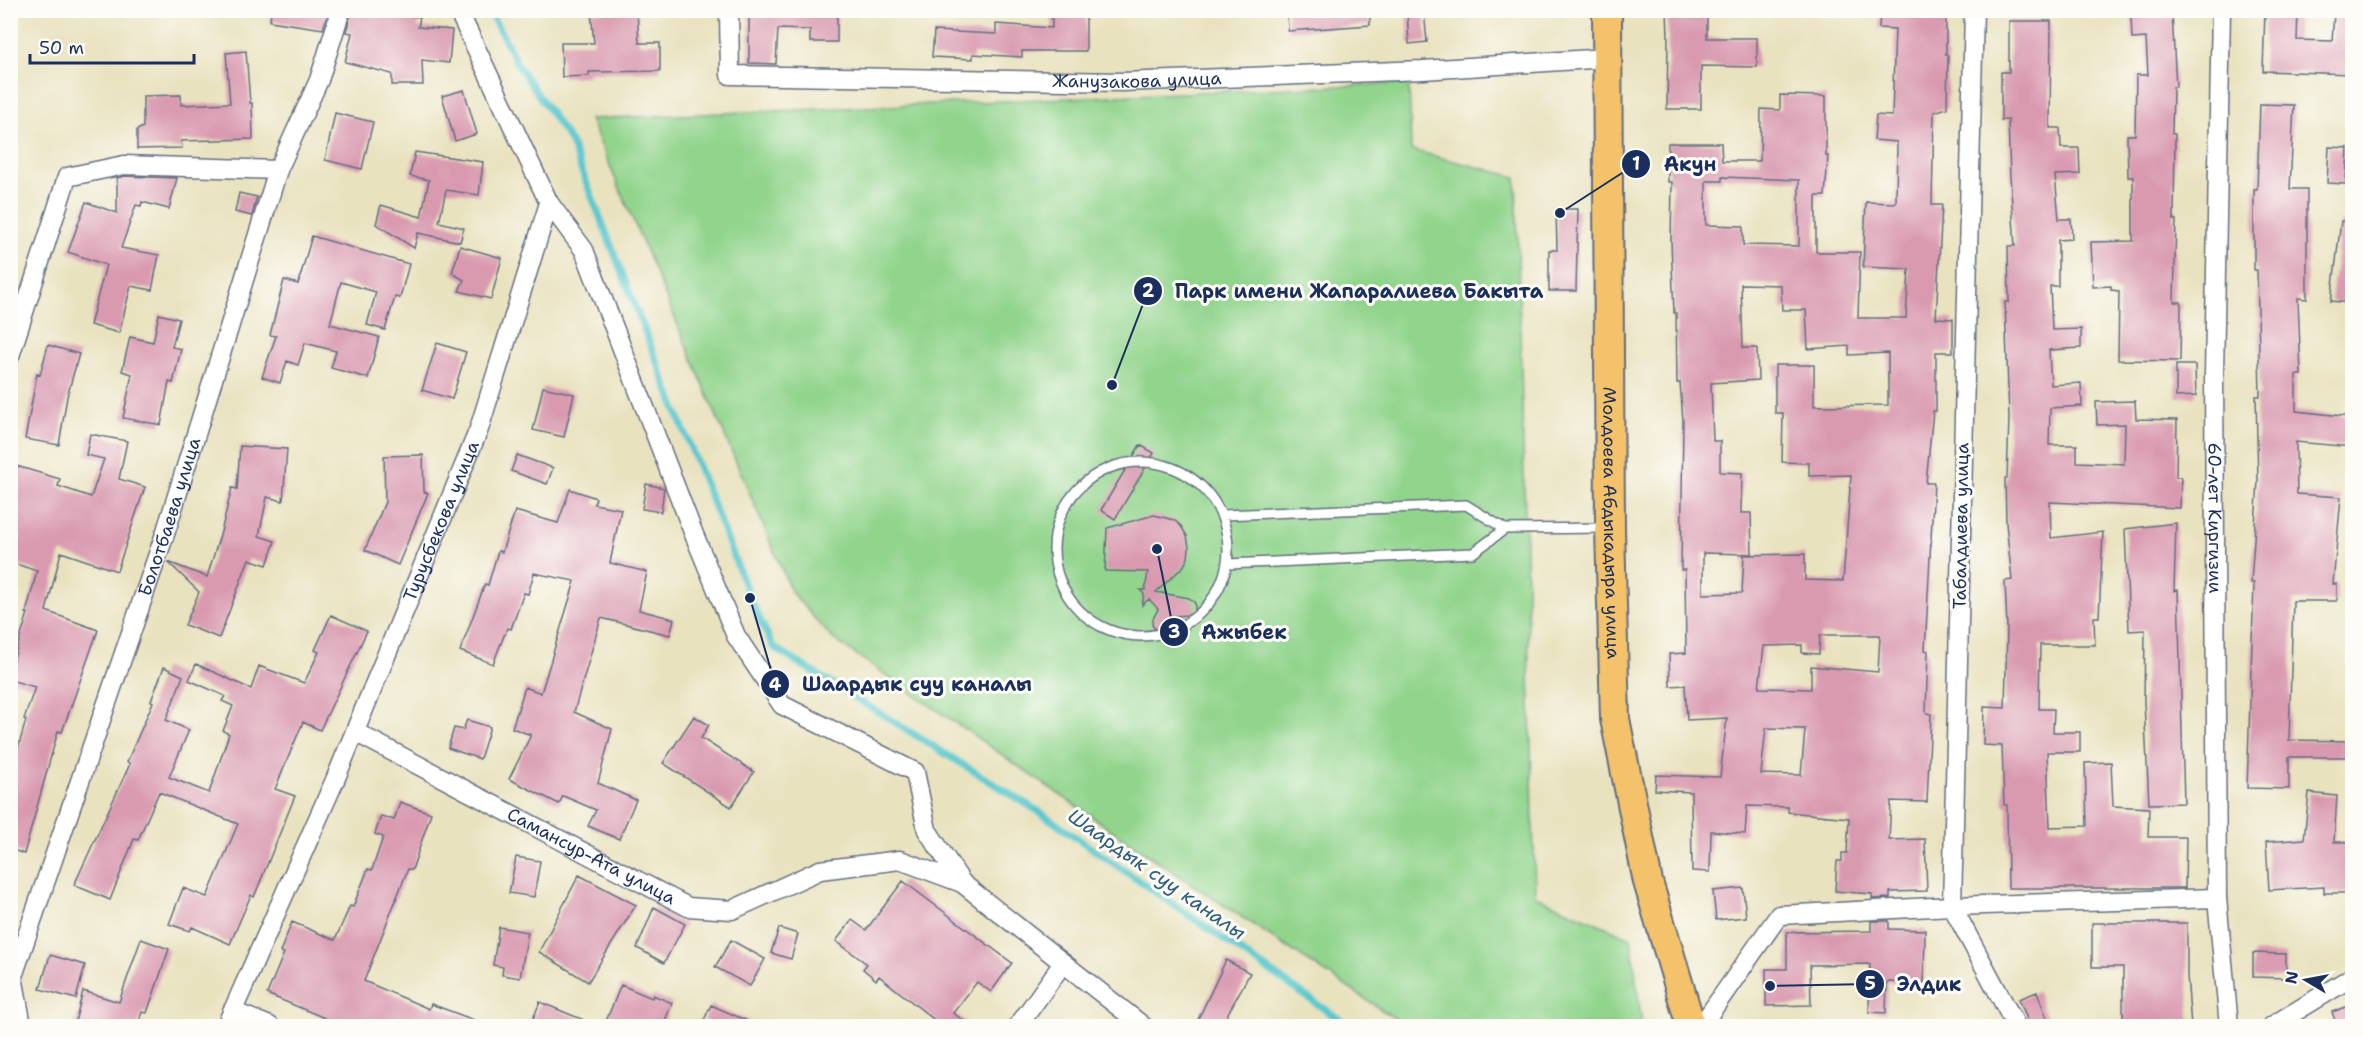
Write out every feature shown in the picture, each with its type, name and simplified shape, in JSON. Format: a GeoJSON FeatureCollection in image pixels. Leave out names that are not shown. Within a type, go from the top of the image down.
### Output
{"type":"FeatureCollection","features":[{"type":"Feature","properties":{"kind":"main road","name":"Молдоева Абдыкадыра улица"},"geometry":{"type":"LineString","coordinates":[[1607,10],[1610,528],[1615,719],[1648,882],[1691,1026]]}},
{"type":"Feature","properties":{"kind":"street","name":"Болотбаева улица"},"geometry":{"type":"LineString","coordinates":[[22,1026],[13,976],[166,531],[278,170],[319,80],[341,10]]}},
{"type":"Feature","properties":{"kind":"street"},"geometry":{"type":"LineString","coordinates":[[458,10],[549,203],[584,250],[735,636],[782,705],[915,772],[927,830],[962,883]]}},
{"type":"Feature","properties":{"kind":"street","name":"Жанузакова улица"},"geometry":{"type":"LineString","coordinates":[[729,10],[730,75],[1122,82],[1423,70],[1608,58]]}},
{"type":"Feature","properties":{"kind":"street","name":"Табалдиева улица"},"geometry":{"type":"LineString","coordinates":[[1974,10],[1952,906],[2016,1026]]}},
{"type":"Feature","properties":{"kind":"street","name":"60-лет Киргизии"},"geometry":{"type":"LineString","coordinates":[[2221,10],[2214,374],[2217,898],[2229,1026]]}},
{"type":"Feature","properties":{"kind":"street"},"geometry":{"type":"LineString","coordinates":[[10,356],[66,177],[124,165],[278,170]]}},
{"type":"Feature","properties":{"kind":"street","name":"Турусбекова улица"},"geometry":{"type":"LineString","coordinates":[[229,1019],[355,732],[479,429],[549,203]]}},
{"type":"Feature","properties":{"kind":"street","name":"Самансур-Ата улица"},"geometry":{"type":"LineString","coordinates":[[355,732],[688,907],[732,910],[820,870],[900,860],[962,883],[1143,1026]]}},
{"type":"Feature","properties":{"kind":"street"},"geometry":{"type":"LineString","coordinates":[[1701,1026],[1779,915],[1952,906],[2217,898]]}},
{"type":"Feature","properties":{"kind":"street"},"geometry":{"type":"LineString","coordinates":[[1018,1026],[1063,963]]}},
{"type":"Feature","properties":{"kind":"street"},"geometry":{"type":"LineString","coordinates":[[2273,1026],[2352,977]]}},
{"type":"Feature","properties":{"kind":"street"},"geometry":{"type":"LineString","coordinates":[[229,1019],[270,1026]]}},
{"type":"Feature","properties":{"kind":"lane"},"geometry":{"type":"LineString","coordinates":[[1143,462],[1168,466],[1190,477],[1209,494],[1222,515],[1228,539],[1227,564],[1220,587],[1206,608],[1186,624],[1164,633],[1139,636],[1115,632],[1086,616],[1074,605],[1061,584],[1055,559],[1055,534],[1063,511],[1077,490],[1096,474],[1119,465],[1143,462]]}},
{"type":"Feature","properties":{"kind":"lane"},"geometry":{"type":"LineString","coordinates":[[1222,515],[1466,505],[1505,528],[1610,528]]}},
{"type":"Feature","properties":{"kind":"lane"},"geometry":{"type":"LineString","coordinates":[[1227,564],[1473,553],[1505,528]]}},
{"type":"Feature","properties":{"kind":"green space"},"geometry":{"type":"Polygon","coordinates":[[[1409,83],[1411,150],[1516,177],[1535,896],[1631,938],[1642,1026],[1406,1026],[1127,841],[832,638],[792,593],[590,119],[1409,83]]]}},
{"type":"Feature","properties":{"kind":"building"},"geometry":{"type":"Polygon","coordinates":[[[271,10],[329,10],[323,29],[270,21],[271,10]]]}},
{"type":"Feature","properties":{"kind":"building"},"geometry":{"type":"Polygon","coordinates":[[[352,10],[401,10],[401,14],[420,17],[418,27],[452,30],[449,63],[422,60],[423,85],[392,85],[392,74],[345,62],[352,33],[346,32],[352,10]]]}},
{"type":"Feature","properties":{"kind":"building"},"geometry":{"type":"Polygon","coordinates":[[[637,10],[639,43],[660,43],[660,71],[589,72],[589,76],[562,77],[561,43],[594,43],[591,12],[637,10]]]}},
{"type":"Feature","properties":{"kind":"building"},"geometry":{"type":"Polygon","coordinates":[[[749,10],[837,10],[837,42],[810,42],[810,30],[778,29],[776,64],[749,63],[749,10]]]}},
{"type":"Feature","properties":{"kind":"building"},"geometry":{"type":"Polygon","coordinates":[[[1052,10],[1086,10],[1086,51],[1022,51],[1022,57],[973,54],[973,59],[932,57],[934,31],[996,34],[996,24],[1052,28],[1052,10]]]}},
{"type":"Feature","properties":{"kind":"building"},"geometry":{"type":"Polygon","coordinates":[[[1287,10],[1370,10],[1370,25],[1288,31],[1287,10]]]}},
{"type":"Feature","properties":{"kind":"building"},"geometry":{"type":"Polygon","coordinates":[[[1667,10],[1707,10],[1707,38],[1757,38],[1757,67],[1701,66],[1701,109],[1667,109],[1667,10]]]}},
{"type":"Feature","properties":{"kind":"building"},"geometry":{"type":"Polygon","coordinates":[[[1880,10],[1946,10],[1947,108],[1934,112],[1932,205],[1942,205],[1936,318],[1953,319],[1953,352],[1936,352],[1936,411],[1933,411],[1926,483],[1934,483],[1925,650],[1928,651],[1926,713],[1931,714],[1927,802],[1891,801],[1889,840],[1925,839],[1927,891],[1890,892],[1890,898],[1872,899],[1872,894],[1835,891],[1837,861],[1842,861],[1842,853],[1847,853],[1849,818],[1788,812],[1788,807],[1747,806],[1745,834],[1711,831],[1710,872],[1692,871],[1691,792],[1655,790],[1656,775],[1720,777],[1727,718],[1687,720],[1685,685],[1670,686],[1669,654],[1686,653],[1685,570],[1681,570],[1683,421],[1680,383],[1677,383],[1676,313],[1674,313],[1671,242],[1672,182],[1668,182],[1668,143],[1721,143],[1722,161],[1760,161],[1761,109],[1780,110],[1780,95],[1826,96],[1826,156],[1828,156],[1825,196],[1816,196],[1816,252],[1860,252],[1858,318],[1906,318],[1909,269],[1863,267],[1866,202],[1896,203],[1897,142],[1874,140],[1876,115],[1892,116],[1895,29],[1879,28],[1880,10]],[[1722,177],[1722,181],[1706,181],[1706,225],[1743,226],[1743,245],[1799,246],[1799,180],[1722,177]],[[1741,284],[1743,348],[1757,348],[1758,380],[1711,383],[1713,441],[1720,441],[1720,472],[1742,473],[1741,513],[1751,513],[1752,554],[1703,553],[1703,594],[1742,593],[1744,555],[1805,554],[1805,580],[1843,581],[1851,475],[1809,476],[1809,463],[1782,462],[1783,413],[1775,413],[1775,365],[1814,365],[1814,406],[1888,405],[1888,353],[1849,355],[1849,346],[1808,349],[1806,310],[1782,310],[1781,285],[1741,284]],[[1820,635],[1819,654],[1802,653],[1802,645],[1764,646],[1759,688],[1811,689],[1811,666],[1878,672],[1880,635],[1820,635]],[[1766,728],[1761,774],[1801,775],[1805,729],[1766,728]]]}},
{"type":"Feature","properties":{"kind":"building"},"geometry":{"type":"Polygon","coordinates":[[[2265,10],[2298,10],[2297,40],[2332,41],[2334,13],[2352,14],[2352,74],[2263,71],[2265,10]]]}},
{"type":"Feature","properties":{"kind":"building"},"geometry":{"type":"Polygon","coordinates":[[[1424,11],[1427,42],[1409,44],[1407,12],[1424,11]]]}},
{"type":"Feature","properties":{"kind":"building"},"geometry":{"type":"Polygon","coordinates":[[[2172,13],[2176,87],[2173,87],[2172,134],[2175,134],[2174,302],[2181,302],[2180,361],[2118,360],[2119,291],[2111,290],[2111,286],[2093,287],[2091,242],[2133,241],[2133,177],[2128,177],[2127,135],[2135,135],[2136,75],[2148,75],[2146,38],[2132,39],[2131,16],[2172,13]]]}},
{"type":"Feature","properties":{"kind":"building"},"geometry":{"type":"Polygon","coordinates":[[[2009,21],[2051,21],[2050,128],[2060,128],[2061,148],[2079,148],[2080,174],[2055,175],[2059,219],[2071,219],[2072,239],[2058,240],[2058,286],[2050,286],[2052,330],[2081,329],[2081,348],[2049,350],[2051,385],[2081,383],[2082,406],[2050,408],[2049,445],[2077,445],[2077,462],[2124,464],[2125,424],[2097,425],[2096,402],[2135,401],[2136,419],[2177,420],[2176,477],[2181,477],[2180,508],[2050,502],[2051,538],[2103,532],[2099,617],[2094,617],[2095,645],[2040,645],[2039,709],[2054,709],[2053,732],[2080,732],[2080,752],[2047,752],[2050,827],[2087,826],[2085,763],[2111,762],[2113,806],[2149,808],[2148,837],[2186,837],[2185,888],[2008,888],[2007,805],[2004,805],[2002,746],[1983,745],[1984,707],[2005,708],[2007,628],[2005,581],[2012,580],[2006,523],[2005,478],[2007,478],[2009,418],[2005,302],[2009,302],[2008,246],[2015,246],[2008,120],[2001,120],[2001,72],[2009,72],[2009,21]]]}},
{"type":"Feature","properties":{"kind":"building"},"geometry":{"type":"Polygon","coordinates":[[[246,51],[250,103],[252,103],[253,139],[181,141],[182,148],[137,149],[137,130],[143,127],[143,96],[181,95],[181,105],[230,103],[226,53],[246,51]]]}},
{"type":"Feature","properties":{"kind":"building"},"geometry":{"type":"Polygon","coordinates":[[[464,90],[477,134],[455,141],[442,96],[464,90]]]}},
{"type":"Feature","properties":{"kind":"building"},"geometry":{"type":"Polygon","coordinates":[[[2260,104],[2294,105],[2290,189],[2307,189],[2307,299],[2298,298],[2301,375],[2296,375],[2296,411],[2352,417],[2352,447],[2296,442],[2297,494],[2341,497],[2333,584],[2337,584],[2337,601],[2293,601],[2289,740],[2352,741],[2352,757],[2289,757],[2289,789],[2247,788],[2254,583],[2251,583],[2258,481],[2256,396],[2260,396],[2257,270],[2254,270],[2254,189],[2257,189],[2260,104]]]}},
{"type":"Feature","properties":{"kind":"building"},"geometry":{"type":"Polygon","coordinates":[[[335,113],[373,122],[362,169],[325,160],[335,113]]]}},
{"type":"Feature","properties":{"kind":"building"},"geometry":{"type":"Polygon","coordinates":[[[2329,147],[2348,148],[2346,184],[2327,183],[2329,147]]]}},
{"type":"Feature","properties":{"kind":"building"},"geometry":{"type":"Polygon","coordinates":[[[415,152],[483,162],[479,195],[446,190],[439,222],[464,228],[460,242],[418,233],[414,248],[376,224],[381,205],[421,217],[429,180],[410,176],[415,152]]]}},
{"type":"Feature","properties":{"kind":"building"},"geometry":{"type":"Polygon","coordinates":[[[125,176],[177,178],[169,209],[142,202],[141,206],[136,205],[121,248],[159,255],[152,290],[131,286],[119,333],[90,325],[106,265],[68,252],[86,202],[117,213],[117,178],[125,176]]]}},
{"type":"Feature","properties":{"kind":"building"},"geometry":{"type":"Polygon","coordinates":[[[239,193],[257,197],[252,216],[235,212],[239,193]]]}},
{"type":"Feature","properties":{"kind":"building"},"geometry":{"type":"Polygon","coordinates":[[[1556,209],[1578,209],[1576,291],[1549,291],[1549,250],[1557,250],[1556,209]]]}},
{"type":"Feature","properties":{"kind":"building"},"geometry":{"type":"Polygon","coordinates":[[[2341,221],[2352,222],[2352,303],[2331,301],[2341,221]]]}},
{"type":"Feature","properties":{"kind":"building"},"geometry":{"type":"Polygon","coordinates":[[[312,236],[409,264],[400,298],[395,297],[385,330],[367,325],[376,292],[341,282],[330,324],[379,337],[368,378],[331,368],[336,351],[305,343],[298,365],[287,361],[280,383],[262,377],[276,336],[270,335],[284,280],[298,284],[312,236]]]}},
{"type":"Feature","properties":{"kind":"building"},"geometry":{"type":"Polygon","coordinates":[[[460,246],[502,258],[491,299],[459,291],[464,280],[452,273],[460,246]]]}},
{"type":"Feature","properties":{"kind":"building"},"geometry":{"type":"Polygon","coordinates":[[[159,314],[179,319],[172,347],[181,349],[173,383],[169,382],[161,425],[123,418],[132,374],[122,371],[130,337],[153,342],[159,314]]]}},
{"type":"Feature","properties":{"kind":"building"},"geometry":{"type":"Polygon","coordinates":[[[437,343],[466,352],[452,399],[422,390],[437,343]]]}},
{"type":"Feature","properties":{"kind":"building"},"geometry":{"type":"Polygon","coordinates":[[[48,345],[79,354],[67,397],[59,445],[25,439],[37,374],[40,375],[48,345]]]}},
{"type":"Feature","properties":{"kind":"building"},"geometry":{"type":"Polygon","coordinates":[[[2176,365],[2195,365],[2196,396],[2176,397],[2176,365]]]}},
{"type":"Feature","properties":{"kind":"building"},"geometry":{"type":"Polygon","coordinates":[[[543,387],[574,394],[564,437],[533,430],[543,387]]]}},
{"type":"Feature","properties":{"kind":"building"},"geometry":{"type":"Polygon","coordinates":[[[90,434],[127,441],[119,479],[145,487],[117,571],[61,552],[46,611],[98,630],[62,732],[58,731],[24,854],[10,849],[10,777],[26,720],[24,719],[35,687],[10,680],[10,671],[28,613],[26,613],[37,571],[10,562],[10,464],[60,479],[58,486],[91,497],[104,459],[86,455],[90,434]]]}},
{"type":"Feature","properties":{"kind":"building"},"geometry":{"type":"Polygon","coordinates":[[[1140,445],[1154,453],[1115,519],[1101,510],[1140,445]]]}},
{"type":"Feature","properties":{"kind":"building"},"geometry":{"type":"Polygon","coordinates":[[[240,446],[287,449],[283,501],[267,497],[259,536],[275,541],[267,565],[249,559],[219,638],[185,625],[199,592],[168,562],[207,577],[232,488],[237,489],[240,446]]]}},
{"type":"Feature","properties":{"kind":"building"},"geometry":{"type":"Polygon","coordinates":[[[423,455],[424,492],[428,493],[398,565],[365,550],[385,502],[384,456],[423,455]]]}},
{"type":"Feature","properties":{"kind":"building"},"geometry":{"type":"Polygon","coordinates":[[[517,455],[553,468],[547,484],[511,471],[517,455]]]}},
{"type":"Feature","properties":{"kind":"building"},"geometry":{"type":"Polygon","coordinates":[[[646,484],[664,488],[661,512],[642,509],[646,484]]]}},
{"type":"Feature","properties":{"kind":"building"},"geometry":{"type":"Polygon","coordinates":[[[570,489],[596,498],[594,504],[621,509],[610,563],[647,572],[639,610],[674,619],[670,635],[601,618],[574,712],[612,729],[598,783],[636,800],[619,839],[588,826],[596,810],[563,796],[559,804],[509,779],[531,735],[512,728],[525,687],[541,693],[575,581],[534,573],[528,594],[524,593],[511,629],[507,628],[493,664],[460,651],[485,584],[488,585],[498,551],[502,552],[515,511],[558,523],[570,489]]]}},
{"type":"Feature","properties":{"kind":"building"},"geometry":{"type":"Polygon","coordinates":[[[1154,515],[1174,520],[1181,526],[1187,536],[1189,547],[1188,558],[1183,567],[1156,592],[1189,598],[1195,603],[1195,612],[1174,616],[1168,630],[1162,632],[1156,630],[1152,625],[1158,609],[1149,599],[1142,605],[1144,594],[1140,590],[1145,590],[1148,572],[1105,571],[1107,528],[1154,515]]]}},
{"type":"Feature","properties":{"kind":"building"},"geometry":{"type":"Polygon","coordinates":[[[2176,523],[2174,591],[2178,590],[2184,803],[2149,804],[2144,702],[2145,630],[2129,631],[2125,529],[2176,523]]]}},
{"type":"Feature","properties":{"kind":"building"},"geometry":{"type":"Polygon","coordinates":[[[331,615],[367,631],[320,730],[303,722],[275,789],[295,796],[254,897],[251,895],[230,944],[192,927],[190,931],[169,924],[183,888],[207,897],[238,824],[159,792],[138,840],[134,839],[110,900],[74,885],[130,764],[127,762],[153,702],[151,701],[164,667],[183,676],[166,720],[189,730],[169,777],[209,793],[229,734],[223,731],[233,706],[222,701],[225,696],[189,680],[196,664],[251,689],[259,666],[304,683],[319,652],[315,650],[331,615]]]}},
{"type":"Feature","properties":{"kind":"building"},"geometry":{"type":"Polygon","coordinates":[[[694,716],[709,725],[701,738],[754,772],[731,807],[663,763],[694,716]]]}},
{"type":"Feature","properties":{"kind":"building"},"geometry":{"type":"Polygon","coordinates":[[[467,720],[490,727],[480,759],[448,748],[454,728],[463,730],[467,720]]]}},
{"type":"Feature","properties":{"kind":"building"},"geometry":{"type":"Polygon","coordinates":[[[2309,793],[2337,796],[2334,842],[2352,842],[2352,893],[2324,893],[2324,887],[2269,890],[2266,842],[2304,839],[2309,793]]]}},
{"type":"Feature","properties":{"kind":"building"},"geometry":{"type":"Polygon","coordinates":[[[400,802],[431,813],[412,870],[408,869],[364,981],[429,1009],[431,1004],[485,1024],[485,1026],[344,1026],[267,994],[284,953],[280,952],[292,922],[335,940],[350,906],[353,907],[368,869],[372,870],[383,837],[375,834],[381,816],[394,820],[400,802]]]}},
{"type":"Feature","properties":{"kind":"building"},"geometry":{"type":"Polygon","coordinates":[[[516,857],[540,861],[534,897],[509,893],[516,857]]]}},
{"type":"Feature","properties":{"kind":"building"},"geometry":{"type":"Polygon","coordinates":[[[579,875],[636,905],[588,982],[539,952],[579,875]]]}},
{"type":"Feature","properties":{"kind":"building"},"geometry":{"type":"Polygon","coordinates":[[[903,881],[1012,963],[991,992],[977,982],[953,1013],[972,1026],[942,1026],[879,976],[876,980],[863,969],[867,964],[836,941],[852,920],[866,930],[903,881]]]}},
{"type":"Feature","properties":{"kind":"building"},"geometry":{"type":"Polygon","coordinates":[[[1743,888],[1746,917],[1716,920],[1713,891],[1743,888]]]}},
{"type":"Feature","properties":{"kind":"building"},"geometry":{"type":"Polygon","coordinates":[[[654,907],[685,924],[664,963],[637,948],[654,907]]]}},
{"type":"Feature","properties":{"kind":"building"},"geometry":{"type":"Polygon","coordinates":[[[1871,921],[1889,921],[1889,929],[1925,930],[1924,983],[1887,982],[1886,1013],[1869,1012],[1870,964],[1810,965],[1811,1005],[1766,1006],[1766,969],[1787,969],[1787,932],[1871,931],[1871,921]]]}},
{"type":"Feature","properties":{"kind":"building"},"geometry":{"type":"Polygon","coordinates":[[[2092,923],[2187,923],[2187,975],[2191,1026],[2123,1026],[2123,967],[2092,967],[2092,923]]]}},
{"type":"Feature","properties":{"kind":"building"},"geometry":{"type":"Polygon","coordinates":[[[499,927],[528,932],[520,978],[502,975],[503,967],[493,965],[499,927]]]}},
{"type":"Feature","properties":{"kind":"building"},"geometry":{"type":"Polygon","coordinates":[[[779,928],[798,934],[791,959],[771,953],[779,928]]]}},
{"type":"Feature","properties":{"kind":"building"},"geometry":{"type":"Polygon","coordinates":[[[141,939],[169,949],[147,1013],[142,1012],[138,1026],[74,1026],[83,991],[119,1002],[141,939]]]}},
{"type":"Feature","properties":{"kind":"building"},"geometry":{"type":"Polygon","coordinates":[[[731,940],[765,959],[750,986],[715,967],[731,940]]]}},
{"type":"Feature","properties":{"kind":"building"},"geometry":{"type":"Polygon","coordinates":[[[2253,953],[2286,954],[2286,978],[2253,977],[2253,953]]]}},
{"type":"Feature","properties":{"kind":"building"},"geometry":{"type":"Polygon","coordinates":[[[50,955],[85,965],[76,999],[40,989],[50,955]]]}},
{"type":"Feature","properties":{"kind":"building"},"geometry":{"type":"Polygon","coordinates":[[[1226,960],[1250,973],[1221,1026],[1195,1026],[1226,960]]]}},
{"type":"Feature","properties":{"kind":"building"},"geometry":{"type":"Polygon","coordinates":[[[621,985],[652,998],[653,995],[672,1003],[663,1026],[604,1026],[621,985]]]}},
{"type":"Feature","properties":{"kind":"building"},"geometry":{"type":"Polygon","coordinates":[[[2037,992],[2050,1026],[2030,1026],[2019,999],[2037,992]]]}},
{"type":"Feature","properties":{"kind":"building"},"geometry":{"type":"Polygon","coordinates":[[[540,1002],[598,1026],[530,1026],[540,1002]]]}},
{"type":"Feature","properties":{"kind":"building"},"geometry":{"type":"Polygon","coordinates":[[[711,1005],[759,1026],[717,1026],[704,1020],[711,1005]]]}},
{"type":"Feature","properties":{"kind":"building"},"geometry":{"type":"Polygon","coordinates":[[[2352,1005],[2352,1023],[2337,1026],[2332,1012],[2352,1005]]]}},
{"type":"Feature","properties":{"kind":"waterway","name":"Шаардык суу каналы"},"geometry":{"type":"LineString","coordinates":[[489,10],[519,67],[570,141],[750,598],[773,647],[1038,811],[1349,1026]]}},
{"type":"Feature","properties":{"kind":"place","name":"Акун"},"geometry":{"type":"Point","coordinates":[1560,213]}},
{"type":"Feature","properties":{"kind":"place","name":"Парк имени Жапаралиева Бакыта"},"geometry":{"type":"Point","coordinates":[1112,385]}},
{"type":"Feature","properties":{"kind":"place","name":"Ажыбек"},"geometry":{"type":"Point","coordinates":[1157,549]}},
{"type":"Feature","properties":{"kind":"place","name":"Шаардык суу каналы"},"geometry":{"type":"Point","coordinates":[750,598]}},
{"type":"Feature","properties":{"kind":"place","name":"Элдик"},"geometry":{"type":"Point","coordinates":[1770,986]}}]}
